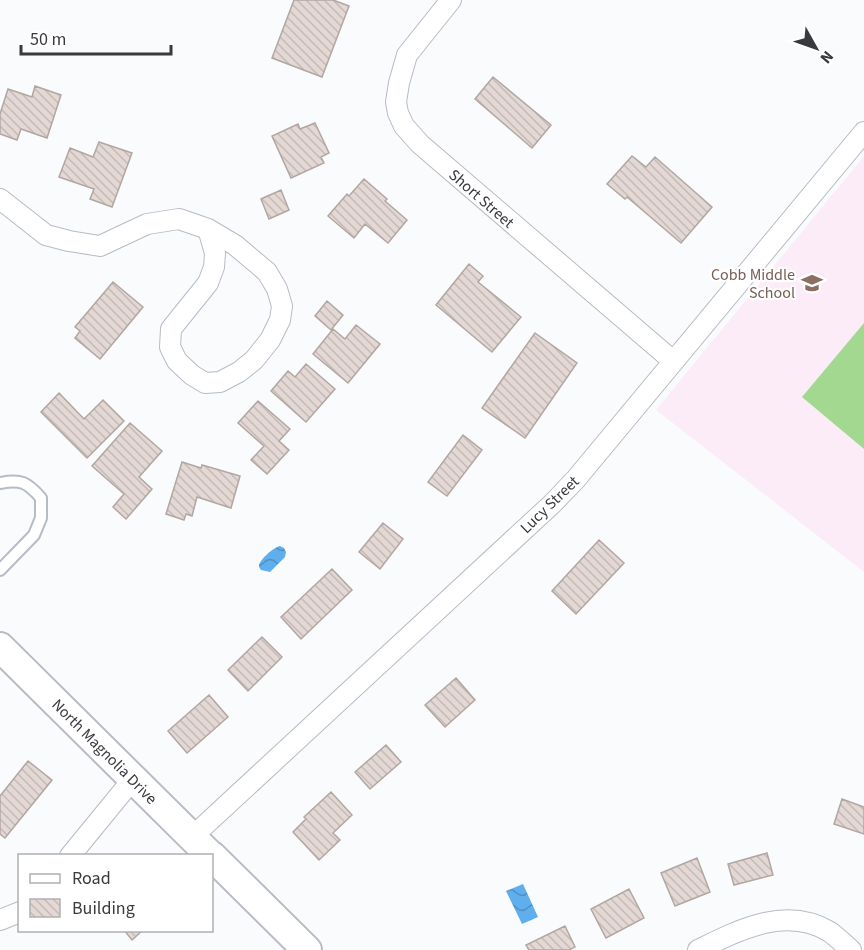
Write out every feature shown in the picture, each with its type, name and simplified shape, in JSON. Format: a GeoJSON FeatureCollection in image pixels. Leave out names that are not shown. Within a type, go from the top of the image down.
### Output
{"type":"FeatureCollection","features":[{"type":"Feature","properties":{"kind":"main road","name":"North Magnolia Drive"},"geometry":{"type":"LineString","coordinates":[[0,647],[205,850]]}},
{"type":"Feature","properties":{"kind":"main road","name":"North Magnolia Drive"},"geometry":{"type":"LineString","coordinates":[[213,858],[307,950]]}},
{"type":"Feature","properties":{"kind":"street","name":"Short Street"},"geometry":{"type":"LineString","coordinates":[[452,0],[407,55],[396,102],[404,126],[420,144],[673,361]]}},
{"type":"Feature","properties":{"kind":"street","name":"Lucy Street"},"geometry":{"type":"LineString","coordinates":[[205,850],[220,809],[552,504],[576,479],[864,132]]}},
{"type":"Feature","properties":{"kind":"street"},"geometry":{"type":"LineString","coordinates":[[0,199],[46,235],[100,246],[147,224],[179,219],[208,229],[235,245],[267,272],[277,289],[282,306],[280,320],[270,340],[254,360],[239,372],[220,382],[205,383],[177,361],[171,347],[171,329],[208,284],[214,267],[215,253],[208,229]]}},
{"type":"Feature","properties":{"kind":"street"},"geometry":{"type":"LineString","coordinates":[[71,854],[133,779]]}},
{"type":"Feature","properties":{"kind":"street"},"geometry":{"type":"LineString","coordinates":[[0,920],[18,913]]}},
{"type":"Feature","properties":{"kind":"street"},"geometry":{"type":"LineString","coordinates":[[698,950],[734,933],[763,922],[777,920],[812,923],[830,933],[851,950]]}},
{"type":"Feature","properties":{"kind":"lane"},"geometry":{"type":"LineString","coordinates":[[0,483],[18,480],[32,488],[42,498],[41,518],[34,535],[0,570]]}},
{"type":"Feature","properties":{"kind":"shaded area","name":"Cobb Middle School"},"geometry":{"type":"Polygon","coordinates":[[[864,156],[864,572],[656,410],[864,156]]]}},
{"type":"Feature","properties":{"kind":"green space"},"geometry":{"type":"Polygon","coordinates":[[[864,323],[864,449],[802,397],[864,323]]]}},
{"type":"Feature","properties":{"kind":"water"},"geometry":{"type":"Polygon","coordinates":[[[280,546],[286,552],[285,557],[270,572],[261,570],[259,566],[261,560],[280,546]]]}},
{"type":"Feature","properties":{"kind":"water"},"geometry":{"type":"Polygon","coordinates":[[[523,884],[538,917],[522,924],[506,891],[523,884]]]}},
{"type":"Feature","properties":{"kind":"building"},"geometry":{"type":"Polygon","coordinates":[[[294,0],[333,0],[349,6],[322,77],[272,58],[294,0]]]}},
{"type":"Feature","properties":{"kind":"building"},"geometry":{"type":"Polygon","coordinates":[[[493,77],[551,125],[532,148],[475,99],[493,77]]]}},
{"type":"Feature","properties":{"kind":"building"},"geometry":{"type":"Polygon","coordinates":[[[35,86],[61,95],[47,138],[21,129],[17,140],[0,134],[0,114],[8,89],[32,97],[35,86]]]}},
{"type":"Feature","properties":{"kind":"building"},"geometry":{"type":"Polygon","coordinates":[[[315,123],[329,153],[321,157],[324,163],[291,178],[272,136],[298,124],[300,129],[315,123]]]}},
{"type":"Feature","properties":{"kind":"building"},"geometry":{"type":"Polygon","coordinates":[[[99,142],[132,153],[112,207],[90,199],[94,189],[59,177],[70,148],[93,157],[99,142]]]}},
{"type":"Feature","properties":{"kind":"building"},"geometry":{"type":"Polygon","coordinates":[[[632,156],[646,167],[655,157],[712,207],[681,243],[627,197],[625,199],[607,184],[632,156]]]}},
{"type":"Feature","properties":{"kind":"building"},"geometry":{"type":"Polygon","coordinates":[[[364,179],[407,220],[388,243],[365,224],[354,238],[328,216],[364,179]]]}},
{"type":"Feature","properties":{"kind":"building"},"geometry":{"type":"Polygon","coordinates":[[[281,190],[289,210],[269,219],[261,199],[281,190]]]}},
{"type":"Feature","properties":{"kind":"building"},"geometry":{"type":"Polygon","coordinates":[[[469,264],[483,276],[478,282],[521,317],[492,352],[436,305],[469,264]]]}},
{"type":"Feature","properties":{"kind":"building"},"geometry":{"type":"Polygon","coordinates":[[[113,282],[143,307],[100,359],[75,338],[80,331],[75,327],[113,282]]]}},
{"type":"Feature","properties":{"kind":"building"},"geometry":{"type":"Polygon","coordinates":[[[327,301],[343,315],[331,330],[315,316],[327,301]]]}},
{"type":"Feature","properties":{"kind":"building"},"geometry":{"type":"Polygon","coordinates":[[[356,325],[380,344],[348,383],[313,354],[333,329],[345,339],[356,325]]]}},
{"type":"Feature","properties":{"kind":"building"},"geometry":{"type":"Polygon","coordinates":[[[535,333],[577,363],[525,438],[482,408],[535,333]]]}},
{"type":"Feature","properties":{"kind":"building"},"geometry":{"type":"Polygon","coordinates":[[[306,364],[335,389],[306,422],[271,391],[288,371],[295,377],[306,364]]]}},
{"type":"Feature","properties":{"kind":"building"},"geometry":{"type":"Polygon","coordinates":[[[59,393],[84,419],[103,400],[124,421],[87,458],[41,412],[59,393]]]}},
{"type":"Feature","properties":{"kind":"building"},"geometry":{"type":"Polygon","coordinates":[[[258,401],[290,429],[279,441],[289,450],[267,474],[251,460],[264,446],[238,423],[258,401]]]}},
{"type":"Feature","properties":{"kind":"building"},"geometry":{"type":"Polygon","coordinates":[[[130,423],[162,451],[139,477],[152,489],[126,519],[113,507],[124,494],[92,466],[130,423]]]}},
{"type":"Feature","properties":{"kind":"building"},"geometry":{"type":"Polygon","coordinates":[[[463,435],[482,450],[447,496],[428,482],[463,435]]]}},
{"type":"Feature","properties":{"kind":"building"},"geometry":{"type":"Polygon","coordinates":[[[182,462],[240,476],[231,508],[197,497],[192,516],[186,514],[184,520],[166,514],[182,462]]]}},
{"type":"Feature","properties":{"kind":"building"},"geometry":{"type":"Polygon","coordinates":[[[383,523],[403,539],[380,569],[359,552],[383,523]]]}},
{"type":"Feature","properties":{"kind":"building"},"geometry":{"type":"Polygon","coordinates":[[[599,540],[624,563],[576,614],[552,591],[599,540]]]}},
{"type":"Feature","properties":{"kind":"building"},"geometry":{"type":"Polygon","coordinates":[[[332,569],[352,590],[301,639],[281,617],[332,569]]]}},
{"type":"Feature","properties":{"kind":"building"},"geometry":{"type":"Polygon","coordinates":[[[262,637],[282,657],[248,691],[228,670],[262,637]]]}},
{"type":"Feature","properties":{"kind":"building"},"geometry":{"type":"Polygon","coordinates":[[[456,678],[475,700],[445,727],[425,705],[456,678]]]}},
{"type":"Feature","properties":{"kind":"building"},"geometry":{"type":"Polygon","coordinates":[[[209,695],[228,717],[187,753],[168,731],[209,695]]]}},
{"type":"Feature","properties":{"kind":"building"},"geometry":{"type":"Polygon","coordinates":[[[386,745],[401,762],[370,789],[355,772],[386,745]]]}},
{"type":"Feature","properties":{"kind":"building"},"geometry":{"type":"Polygon","coordinates":[[[28,761],[52,780],[5,838],[0,834],[0,796],[28,761]]]}},
{"type":"Feature","properties":{"kind":"building"},"geometry":{"type":"Polygon","coordinates":[[[331,792],[352,815],[333,833],[340,840],[319,860],[293,832],[306,819],[304,817],[331,792]]]}},
{"type":"Feature","properties":{"kind":"building"},"geometry":{"type":"Polygon","coordinates":[[[842,799],[864,807],[864,834],[834,824],[842,799]]]}},
{"type":"Feature","properties":{"kind":"building"},"geometry":{"type":"Polygon","coordinates":[[[767,853],[773,875],[734,885],[728,864],[767,853]]]}},
{"type":"Feature","properties":{"kind":"building"},"geometry":{"type":"Polygon","coordinates":[[[697,858],[710,892],[675,906],[661,873],[697,858]]]}},
{"type":"Feature","properties":{"kind":"building"},"geometry":{"type":"Polygon","coordinates":[[[629,889],[644,918],[606,938],[591,909],[629,889]]]}},
{"type":"Feature","properties":{"kind":"building"},"geometry":{"type":"Polygon","coordinates":[[[565,926],[575,947],[569,950],[529,950],[526,945],[565,926]]]}},
{"type":"Feature","properties":{"kind":"building"},"geometry":{"type":"Polygon","coordinates":[[[126,932],[141,932],[132,940],[126,932]]]}},
{"type":"Feature","properties":{"kind":"place","name":"Cobb Middle School"},"geometry":{"type":"Point","coordinates":[812,283]}}]}
